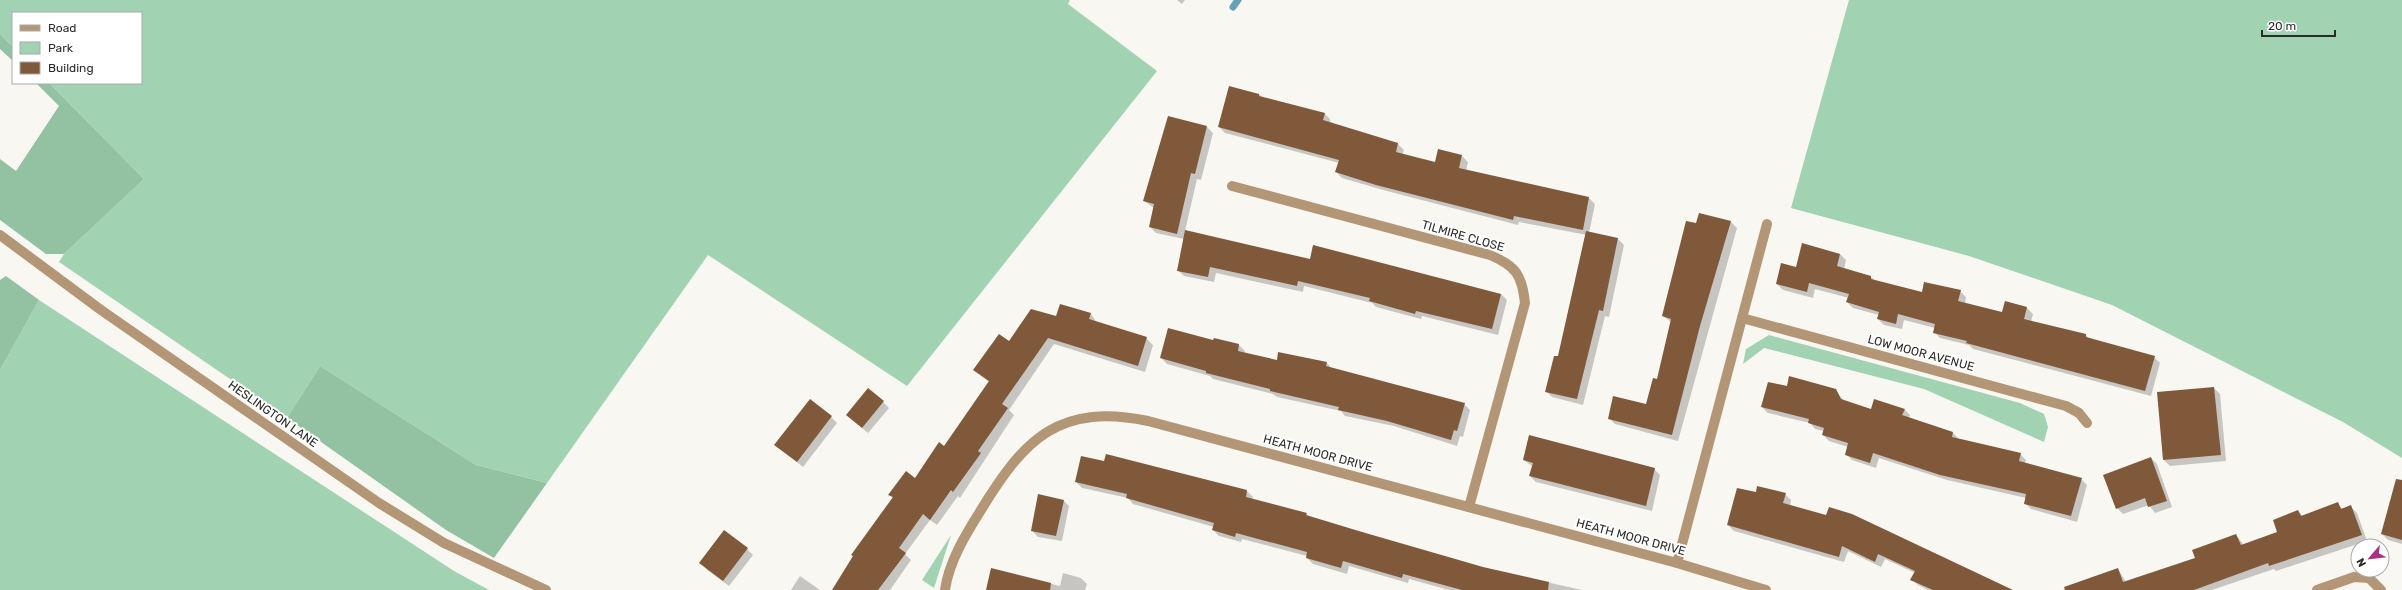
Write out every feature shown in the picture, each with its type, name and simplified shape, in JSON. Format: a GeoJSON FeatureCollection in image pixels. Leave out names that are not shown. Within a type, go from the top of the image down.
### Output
{"type":"FeatureCollection","features":[{"type":"Feature","properties":{"kind":"street","name":"TILMIRE CLOSE"},"geometry":{"type":"LineString","coordinates":[[1232,186],[1490,255],[1506,262],[1516,271],[1523,284],[1525,303],[1470,507]]}},
{"type":"Feature","properties":{"kind":"street"},"geometry":{"type":"LineString","coordinates":[[1677,563],[1767,224]]}},
{"type":"Feature","properties":{"kind":"street","name":"HESLINGTON LANE"},"geometry":{"type":"LineString","coordinates":[[0,235],[101,310],[379,503],[444,543],[546,590]]}},
{"type":"Feature","properties":{"kind":"street","name":"LOW MOOR AVENUE"},"geometry":{"type":"LineString","coordinates":[[1742,318],[2066,406],[2079,413],[2087,423]]}},
{"type":"Feature","properties":{"kind":"street","name":"HEATH MOOR DRIVE"},"geometry":{"type":"LineString","coordinates":[[945,590],[964,537],[1009,468],[1032,442],[1050,430],[1075,419],[1097,415],[1124,416],[1148,421],[1677,563],[1766,590]]}},
{"type":"Feature","properties":{"kind":"street"},"geometry":{"type":"LineString","coordinates":[[2317,590],[2354,577],[2369,578],[2381,590]]}},
{"type":"Feature","properties":{"kind":"green space"},"geometry":{"type":"Polygon","coordinates":[[[0,0],[1070,0],[1068,4],[1157,71],[907,386],[708,255],[547,483],[476,465],[320,366],[287,418],[59,262],[64,254],[144,179],[50,84],[142,84],[142,12],[12,12],[12,46],[0,34],[0,0]]]}},
{"type":"Feature","properties":{"kind":"green space"},"geometry":{"type":"Polygon","coordinates":[[[1849,0],[2402,0],[2402,458],[2343,422],[2112,305],[1969,256],[1791,208],[1849,0]]]}},
{"type":"Feature","properties":{"kind":"green space"},"geometry":{"type":"Polygon","coordinates":[[[0,34],[12,46],[12,60],[0,49],[0,34]]]}},
{"type":"Feature","properties":{"kind":"green space"},"geometry":{"type":"Polygon","coordinates":[[[37,84],[50,84],[144,179],[64,254],[46,254],[0,220],[0,159],[16,171],[59,106],[37,84]]]}},
{"type":"Feature","properties":{"kind":"green space"},"geometry":{"type":"Polygon","coordinates":[[[6,276],[39,300],[0,370],[0,280],[6,276]]]}},
{"type":"Feature","properties":{"kind":"green space"},"geometry":{"type":"Polygon","coordinates":[[[39,300],[454,571],[489,590],[0,590],[0,370],[39,300]]]}},
{"type":"Feature","properties":{"kind":"green space"},"geometry":{"type":"Polygon","coordinates":[[[1769,335],[2020,403],[2044,414],[2048,427],[2044,442],[1924,389],[1764,348],[1743,364],[1746,349],[1769,335]]]}},
{"type":"Feature","properties":{"kind":"green space"},"geometry":{"type":"Polygon","coordinates":[[[320,366],[476,465],[547,483],[494,558],[446,530],[287,418],[320,366]]]}},
{"type":"Feature","properties":{"kind":"green space"},"geometry":{"type":"Polygon","coordinates":[[[951,535],[934,588],[922,580],[951,535]]]}},
{"type":"Feature","properties":{"kind":"building"},"geometry":{"type":"Polygon","coordinates":[[[1229,86],[1259,94],[1259,96],[1325,113],[1323,120],[1398,143],[1396,152],[1435,162],[1438,149],[1462,155],[1459,168],[1589,197],[1583,230],[1514,216],[1513,220],[1376,185],[1335,172],[1339,160],[1218,127],[1229,86]]]}},
{"type":"Feature","properties":{"kind":"building"},"geometry":{"type":"Polygon","coordinates":[[[1168,116],[1207,126],[1195,174],[1191,173],[1177,234],[1149,227],[1154,204],[1143,201],[1168,116]]]}},
{"type":"Feature","properties":{"kind":"building"},"geometry":{"type":"Polygon","coordinates":[[[1699,213],[1731,221],[1700,326],[1672,435],[1608,419],[1613,396],[1646,404],[1653,378],[1657,379],[1671,319],[1662,316],[1686,221],[1696,223],[1699,213]]]}},
{"type":"Feature","properties":{"kind":"building"},"geometry":{"type":"Polygon","coordinates":[[[1185,230],[1310,259],[1313,245],[1501,294],[1492,329],[1416,311],[1415,314],[1369,301],[1370,298],[1298,281],[1297,286],[1210,267],[1208,277],[1177,271],[1185,230]]]}},
{"type":"Feature","properties":{"kind":"building"},"geometry":{"type":"Polygon","coordinates":[[[1586,231],[1618,238],[1603,311],[1599,310],[1577,399],[1545,392],[1554,356],[1558,356],[1586,231]]]}},
{"type":"Feature","properties":{"kind":"building"},"geometry":{"type":"Polygon","coordinates":[[[1802,243],[1840,254],[1837,266],[1871,276],[1871,279],[1922,292],[1924,282],[1961,290],[1958,301],[2002,312],[2005,301],[2027,307],[2024,319],[2086,334],[2086,337],[2155,356],[2145,391],[1966,343],[1967,341],[1933,333],[1935,324],[1898,314],[1896,324],[1877,319],[1879,312],[1846,302],[1849,294],[1809,283],[1807,292],[1776,284],[1781,263],[1796,267],[1802,243]]]}},
{"type":"Feature","properties":{"kind":"building"},"geometry":{"type":"Polygon","coordinates":[[[1060,304],[1091,313],[1089,319],[1147,337],[1138,366],[1048,338],[1002,404],[1008,408],[978,451],[981,453],[953,492],[951,490],[930,520],[923,514],[899,548],[906,553],[878,590],[832,590],[853,556],[851,555],[893,497],[888,495],[906,471],[915,478],[939,442],[944,446],[989,381],[973,370],[999,334],[1009,341],[1031,309],[1056,316],[1060,304]]]}},
{"type":"Feature","properties":{"kind":"building"},"geometry":{"type":"Polygon","coordinates":[[[1168,328],[1213,340],[1214,338],[1239,344],[1238,351],[1277,360],[1278,352],[1327,362],[1326,366],[1465,403],[1457,431],[1454,430],[1451,440],[1387,421],[1338,410],[1339,407],[1270,391],[1270,389],[1206,373],[1206,371],[1160,358],[1168,328]]]}},
{"type":"Feature","properties":{"kind":"building"},"geometry":{"type":"Polygon","coordinates":[[[1789,376],[1836,389],[1841,399],[1871,409],[1874,399],[1905,409],[1902,415],[1953,432],[1952,437],[2021,453],[2019,461],[2082,478],[2071,516],[2024,504],[2026,494],[1940,475],[1873,453],[1870,463],[1845,455],[1848,443],[1822,435],[1824,428],[1808,423],[1809,419],[1761,407],[1768,382],[1787,386],[1789,376]]]}},
{"type":"Feature","properties":{"kind":"building"},"geometry":{"type":"Polygon","coordinates":[[[2214,387],[2221,455],[2163,460],[2157,392],[2214,387]]]}},
{"type":"Feature","properties":{"kind":"building"},"geometry":{"type":"Polygon","coordinates":[[[868,388],[884,401],[862,428],[846,415],[868,388]]]}},
{"type":"Feature","properties":{"kind":"building"},"geometry":{"type":"Polygon","coordinates":[[[810,399],[832,416],[797,462],[774,445],[810,399]]]}},
{"type":"Feature","properties":{"kind":"building"},"geometry":{"type":"Polygon","coordinates":[[[1529,435],[1655,468],[1646,506],[1529,476],[1533,463],[1523,460],[1529,435]]]}},
{"type":"Feature","properties":{"kind":"building"},"geometry":{"type":"Polygon","coordinates":[[[1106,454],[1247,490],[1246,497],[1307,513],[1306,515],[1483,567],[1549,582],[1548,590],[1462,590],[1403,574],[1402,578],[1343,561],[1341,568],[1306,558],[1307,552],[1236,533],[1235,537],[1212,530],[1214,523],[1126,498],[1127,494],[1075,482],[1081,456],[1104,461],[1106,454]]]}},
{"type":"Feature","properties":{"kind":"building"},"geometry":{"type":"Polygon","coordinates":[[[2151,457],[2167,501],[2148,507],[2145,498],[2116,509],[2103,475],[2151,457]]]}},
{"type":"Feature","properties":{"kind":"building"},"geometry":{"type":"Polygon","coordinates":[[[2396,479],[2402,480],[2402,540],[2381,534],[2396,479]]]}},
{"type":"Feature","properties":{"kind":"building"},"geometry":{"type":"Polygon","coordinates":[[[1757,486],[1786,493],[1783,503],[1826,515],[1829,507],[1852,514],[2013,590],[1933,590],[1910,580],[1915,571],[1878,554],[1875,562],[1842,546],[1839,557],[1727,525],[1737,488],[1756,492],[1757,486]]]}},
{"type":"Feature","properties":{"kind":"building"},"geometry":{"type":"Polygon","coordinates":[[[1038,494],[1064,500],[1056,536],[1031,531],[1038,494]]]}},
{"type":"Feature","properties":{"kind":"building"},"geometry":{"type":"Polygon","coordinates":[[[2338,502],[2341,509],[2351,505],[2362,535],[2269,566],[2268,563],[2194,590],[2065,590],[2064,587],[2118,568],[2123,582],[2195,558],[2192,550],[2236,534],[2241,545],[2277,532],[2273,520],[2298,510],[2301,516],[2338,502]]]}},
{"type":"Feature","properties":{"kind":"building"},"geometry":{"type":"Polygon","coordinates":[[[724,530],[748,548],[723,581],[699,563],[724,530]]]}},
{"type":"Feature","properties":{"kind":"building"},"geometry":{"type":"Polygon","coordinates":[[[991,568],[1051,583],[1050,590],[986,590],[991,568]]]}},
{"type":"Feature","properties":{"kind":"waterway"},"geometry":{"type":"LineString","coordinates":[[1233,7],[1238,0]]}}]}
